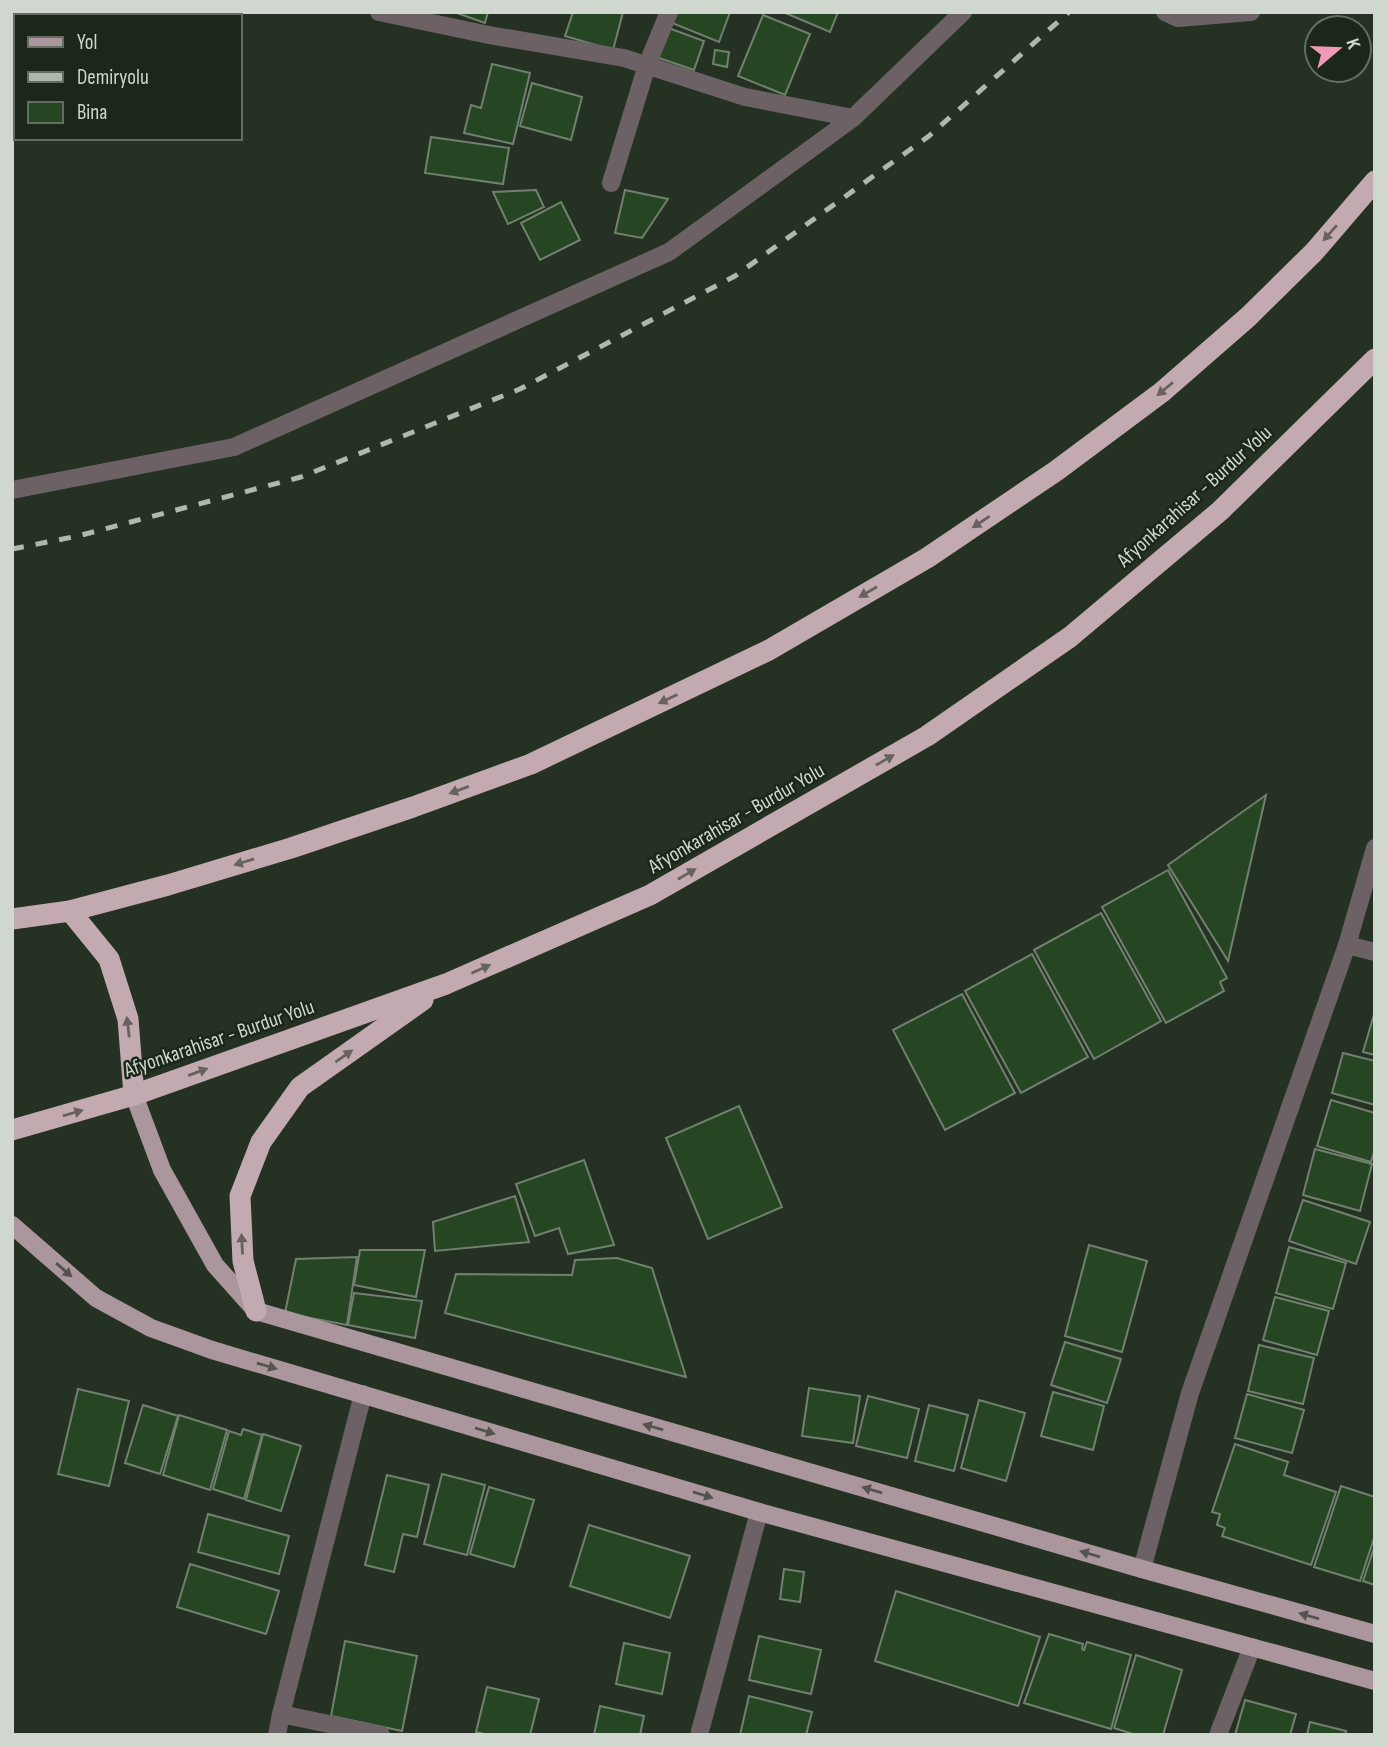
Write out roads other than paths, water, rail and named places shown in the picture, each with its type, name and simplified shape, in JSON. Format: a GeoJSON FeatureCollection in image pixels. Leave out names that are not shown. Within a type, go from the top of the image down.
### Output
{"type":"FeatureCollection","features":[{"type":"Feature","properties":{"kind":"highway"},"geometry":{"type":"LineString","coordinates":[[12,919],[71,911],[168,886],[291,848],[531,764],[769,650],[927,558],[1056,471],[1162,392],[1248,317],[1314,252],[1375,181]]}},
{"type":"Feature","properties":{"kind":"highway","name":"Afyonkarahisar - Burdur Yolu"},"geometry":{"type":"LineString","coordinates":[[12,1130],[134,1095],[446,984],[650,895],[927,736],[1070,636],[1209,520],[1375,359]]}},
{"type":"Feature","properties":{"kind":"highway"},"geometry":{"type":"LineString","coordinates":[[71,911],[109,959],[128,1020],[134,1095]]}},
{"type":"Feature","properties":{"kind":"highway"},"geometry":{"type":"LineString","coordinates":[[256,1311],[243,1261],[240,1196],[261,1142],[300,1087],[446,984]]}},
{"type":"Feature","properties":{"kind":"main road"},"geometry":{"type":"LineString","coordinates":[[134,1095],[162,1170],[215,1265],[256,1311],[1142,1569],[1375,1634]]}},
{"type":"Feature","properties":{"kind":"main road"},"geometry":{"type":"LineString","coordinates":[[12,1225],[96,1298],[151,1328],[212,1350],[759,1512],[1375,1681]]}},
{"type":"Feature","properties":{"kind":"street"},"geometry":{"type":"LineString","coordinates":[[379,12],[489,35],[624,58],[745,97],[853,118]]}},
{"type":"Feature","properties":{"kind":"street"},"geometry":{"type":"LineString","coordinates":[[611,183],[647,65],[669,12]]}},
{"type":"Feature","properties":{"kind":"street"},"geometry":{"type":"LineString","coordinates":[[12,490],[234,447],[669,252],[853,118],[963,12]]}},
{"type":"Feature","properties":{"kind":"street"},"geometry":{"type":"LineString","coordinates":[[1165,12],[1178,18],[1251,12]]}},
{"type":"Feature","properties":{"kind":"street"},"geometry":{"type":"LineString","coordinates":[[1142,1569],[1190,1393],[1347,945],[1375,849]]}},
{"type":"Feature","properties":{"kind":"street"},"geometry":{"type":"LineString","coordinates":[[1347,945],[1375,952]]}},
{"type":"Feature","properties":{"kind":"street"},"geometry":{"type":"LineString","coordinates":[[277,1735],[363,1394]]}},
{"type":"Feature","properties":{"kind":"street"},"geometry":{"type":"LineString","coordinates":[[699,1735],[759,1512]]}},
{"type":"Feature","properties":{"kind":"street"},"geometry":{"type":"LineString","coordinates":[[1219,1735],[1252,1647]]}},
{"type":"Feature","properties":{"kind":"street"},"geometry":{"type":"LineString","coordinates":[[281,1714],[381,1735]]}},
{"type":"Feature","properties":{"kind":"railway"},"geometry":{"type":"LineString","coordinates":[[12,549],[78,536],[301,477],[520,389],[735,276],[929,136],[1069,12]]}}]}
